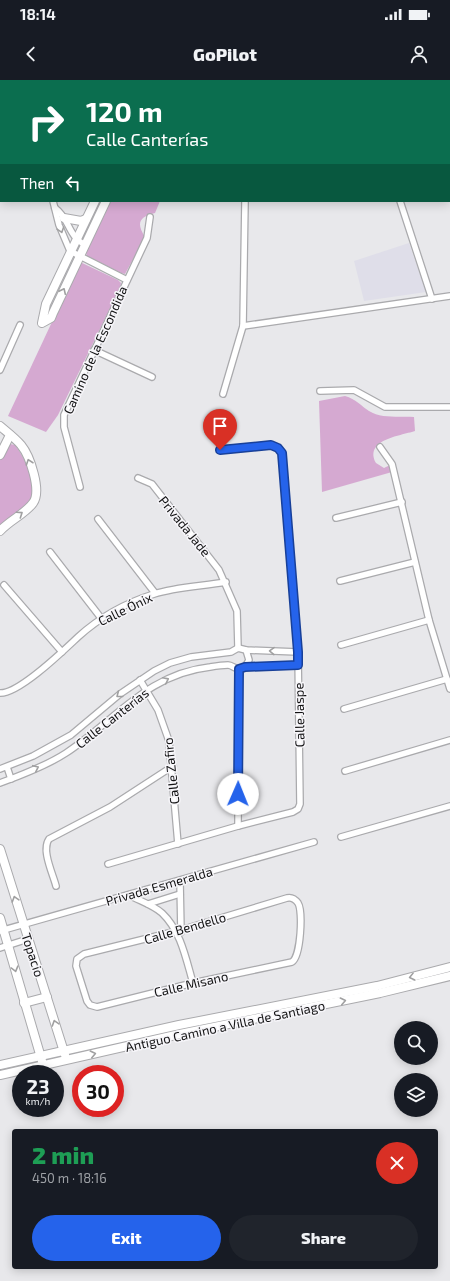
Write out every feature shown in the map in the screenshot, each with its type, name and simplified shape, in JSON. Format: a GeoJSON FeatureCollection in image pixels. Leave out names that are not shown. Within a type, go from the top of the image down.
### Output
{"type":"FeatureCollection","features":[{"type":"Feature","properties":{"kind":"street"},"geometry":{"type":"LineString","coordinates":[[53,202],[61,232],[70,251],[127,280]]}},
{"type":"Feature","properties":{"kind":"street"},"geometry":{"type":"LineString","coordinates":[[95,202],[46,304],[42,323],[51,318],[106,202]]}},
{"type":"Feature","properties":{"kind":"street"},"geometry":{"type":"LineString","coordinates":[[223,394],[243,326],[246,202]]}},
{"type":"Feature","properties":{"kind":"street"},"geometry":{"type":"LineString","coordinates":[[400,202],[432,299]]}},
{"type":"Feature","properties":{"kind":"street"},"geometry":{"type":"LineString","coordinates":[[55,208],[64,218],[70,232],[76,240],[85,244]]}},
{"type":"Feature","properties":{"kind":"street","name":"Camino de la Escondida"},"geometry":{"type":"LineString","coordinates":[[80,487],[64,426],[64,415],[147,238],[150,217]]}},
{"type":"Feature","properties":{"kind":"street"},"geometry":{"type":"LineString","coordinates":[[64,218],[76,221],[86,220]]}},
{"type":"Feature","properties":{"kind":"street"},"geometry":{"type":"LineString","coordinates":[[243,326],[450,296]]}},
{"type":"Feature","properties":{"kind":"street"},"geometry":{"type":"LineString","coordinates":[[0,370],[20,325]]}},
{"type":"Feature","properties":{"kind":"street"},"geometry":{"type":"LineString","coordinates":[[94,350],[152,377]]}},
{"type":"Feature","properties":{"kind":"street"},"geometry":{"type":"LineString","coordinates":[[320,391],[354,390],[385,407],[450,407]]}},
{"type":"Feature","properties":{"kind":"street"},"geometry":{"type":"LineString","coordinates":[[0,426],[22,445],[37,485],[38,495],[32,505],[8,522],[0,531]]}},
{"type":"Feature","properties":{"kind":"street"},"geometry":{"type":"LineString","coordinates":[[0,455],[10,434]]}},
{"type":"Feature","properties":{"kind":"street","name":"Calle Jaspe"},"geometry":{"type":"LineString","coordinates":[[220,450],[271,445],[278,448],[282,453],[298,652],[301,797],[298,809],[293,812],[238,826]]}},
{"type":"Feature","properties":{"kind":"street"},"geometry":{"type":"LineString","coordinates":[[380,447],[392,464],[429,620],[450,689]]}},
{"type":"Feature","properties":{"kind":"street","name":"Privada Jade"},"geometry":{"type":"LineString","coordinates":[[138,478],[152,484],[181,524],[208,554],[226,582],[236,611],[238,648]]}},
{"type":"Feature","properties":{"kind":"street"},"geometry":{"type":"LineString","coordinates":[[336,518],[402,502]]}},
{"type":"Feature","properties":{"kind":"street"},"geometry":{"type":"LineString","coordinates":[[98,518],[155,593]]}},
{"type":"Feature","properties":{"kind":"street"},"geometry":{"type":"LineString","coordinates":[[50,552],[101,618]]}},
{"type":"Feature","properties":{"kind":"street"},"geometry":{"type":"LineString","coordinates":[[340,581],[415,562]]}},
{"type":"Feature","properties":{"kind":"street","name":"Calle Ónix"},"geometry":{"type":"LineString","coordinates":[[0,693],[6,692],[25,681],[62,652],[101,618],[155,593],[226,582]]}},
{"type":"Feature","properties":{"kind":"street"},"geometry":{"type":"LineString","coordinates":[[4,585],[62,652]]}},
{"type":"Feature","properties":{"kind":"street"},"geometry":{"type":"LineString","coordinates":[[341,644],[429,620]]}},
{"type":"Feature","properties":{"kind":"street"},"geometry":{"type":"LineString","coordinates":[[238,648],[246,650],[298,652]]}},
{"type":"Feature","properties":{"kind":"street","name":"Calle Canterías"},"geometry":{"type":"LineString","coordinates":[[0,769],[39,753],[71,735],[120,694],[140,680],[170,663],[191,657],[231,652],[238,648]]}},
{"type":"Feature","properties":{"kind":"street"},"geometry":{"type":"LineString","coordinates":[[108,864],[238,826],[242,668],[249,658],[246,650]]}},
{"type":"Feature","properties":{"kind":"street"},"geometry":{"type":"LineString","coordinates":[[231,652],[229,660],[230,665],[242,668],[298,665]]}},
{"type":"Feature","properties":{"kind":"street","name":"Calle Canterías"},"geometry":{"type":"LineString","coordinates":[[0,783],[65,754],[87,738],[145,690],[179,673],[194,669],[230,665]]}},
{"type":"Feature","properties":{"kind":"street"},"geometry":{"type":"LineString","coordinates":[[344,709],[447,679]]}},
{"type":"Feature","properties":{"kind":"street","name":"Calle Zafiro"},"geometry":{"type":"LineString","coordinates":[[140,680],[158,710],[166,730],[173,766],[178,844]]}},
{"type":"Feature","properties":{"kind":"street"},"geometry":{"type":"LineString","coordinates":[[345,772],[450,740]]}},
{"type":"Feature","properties":{"kind":"street"},"geometry":{"type":"LineString","coordinates":[[56,886],[46,851],[47,842],[55,834],[110,807],[173,766]]}},
{"type":"Feature","properties":{"kind":"street"},"geometry":{"type":"LineString","coordinates":[[7,767],[11,779]]}},
{"type":"Feature","properties":{"kind":"street"},"geometry":{"type":"LineString","coordinates":[[340,837],[450,806]]}},
{"type":"Feature","properties":{"kind":"street","name":"Privada Esmeralda"},"geometry":{"type":"LineString","coordinates":[[2,930],[314,842]]}},
{"type":"Feature","properties":{"kind":"street","name":"Topacio"},"geometry":{"type":"LineString","coordinates":[[0,850],[66,1060]]}},
{"type":"Feature","properties":{"kind":"street"},"geometry":{"type":"LineString","coordinates":[[180,881],[178,931],[194,983]]}},
{"type":"Feature","properties":{"kind":"street"},"geometry":{"type":"LineString","coordinates":[[148,904],[180,894]]}},
{"type":"Feature","properties":{"kind":"street"},"geometry":{"type":"LineString","coordinates":[[129,895],[148,904],[164,916],[178,931]]}},
{"type":"Feature","properties":{"kind":"street","name":"Calle Bendello"},"geometry":{"type":"LineString","coordinates":[[90,1005],[76,966],[77,959],[84,954],[178,931],[286,898],[294,899],[300,910],[299,950],[295,960],[292,962]]}},
{"type":"Feature","properties":{"kind":"street","name":"Topacio"},"geometry":{"type":"LineString","coordinates":[[0,918],[2,930],[9,946],[43,1065]]}},
{"type":"Feature","properties":{"kind":"street"},"geometry":{"type":"LineString","coordinates":[[0,948],[28,939]]}},
{"type":"Feature","properties":{"kind":"street","name":"Calle Misano"},"geometry":{"type":"LineString","coordinates":[[90,1005],[97,1007],[194,983],[292,962]]}},
{"type":"Feature","properties":{"kind":"street"},"geometry":{"type":"LineString","coordinates":[[0,1065],[179,1025],[377,986],[450,967]]}},
{"type":"Feature","properties":{"kind":"street","name":"Antiguo Camino a Villa de Santiago"},"geometry":{"type":"LineString","coordinates":[[47,1065],[380,993],[450,976]]}},
{"type":"Feature","properties":{"kind":"street"},"geometry":{"type":"LineString","coordinates":[[24,1003],[47,997]]}},
{"type":"Feature","properties":{"kind":"street","name":"Antiguo Camino a Villa de Santiago"},"geometry":{"type":"LineString","coordinates":[[0,1075],[12,1072]]}},
{"type":"Feature","properties":{"kind":"shaded area"},"geometry":{"type":"Polygon","coordinates":[[[111,202],[160,202],[155,213],[145,216],[141,221],[140,224],[142,232],[145,237],[125,274],[87,256],[86,253],[111,202]]]}},
{"type":"Feature","properties":{"kind":"shaded area"},"geometry":{"type":"Polygon","coordinates":[[[409,243],[426,292],[364,301],[354,261],[409,243]]]}},
{"type":"Feature","properties":{"kind":"shaded area"},"geometry":{"type":"Polygon","coordinates":[[[80,262],[118,280],[121,283],[120,288],[58,415],[46,432],[8,416],[80,262]]]}},
{"type":"Feature","properties":{"kind":"shaded area"},"geometry":{"type":"Polygon","coordinates":[[[345,396],[374,414],[391,417],[414,417],[415,431],[385,440],[375,449],[374,455],[376,463],[384,468],[390,465],[392,472],[322,492],[319,401],[345,396]]]}},
{"type":"Feature","properties":{"kind":"shaded area"},"geometry":{"type":"Polygon","coordinates":[[[10,444],[15,445],[26,463],[32,479],[33,494],[31,499],[24,506],[0,526],[0,459],[5,449],[10,444]]]}},
{"type":"Feature","properties":{"kind":"route"},"geometry":{"type":"LineString","coordinates":[[220,450],[271,445],[276,446],[282,453],[298,652],[298,665],[245,667],[239,669],[238,794]]}}]}
